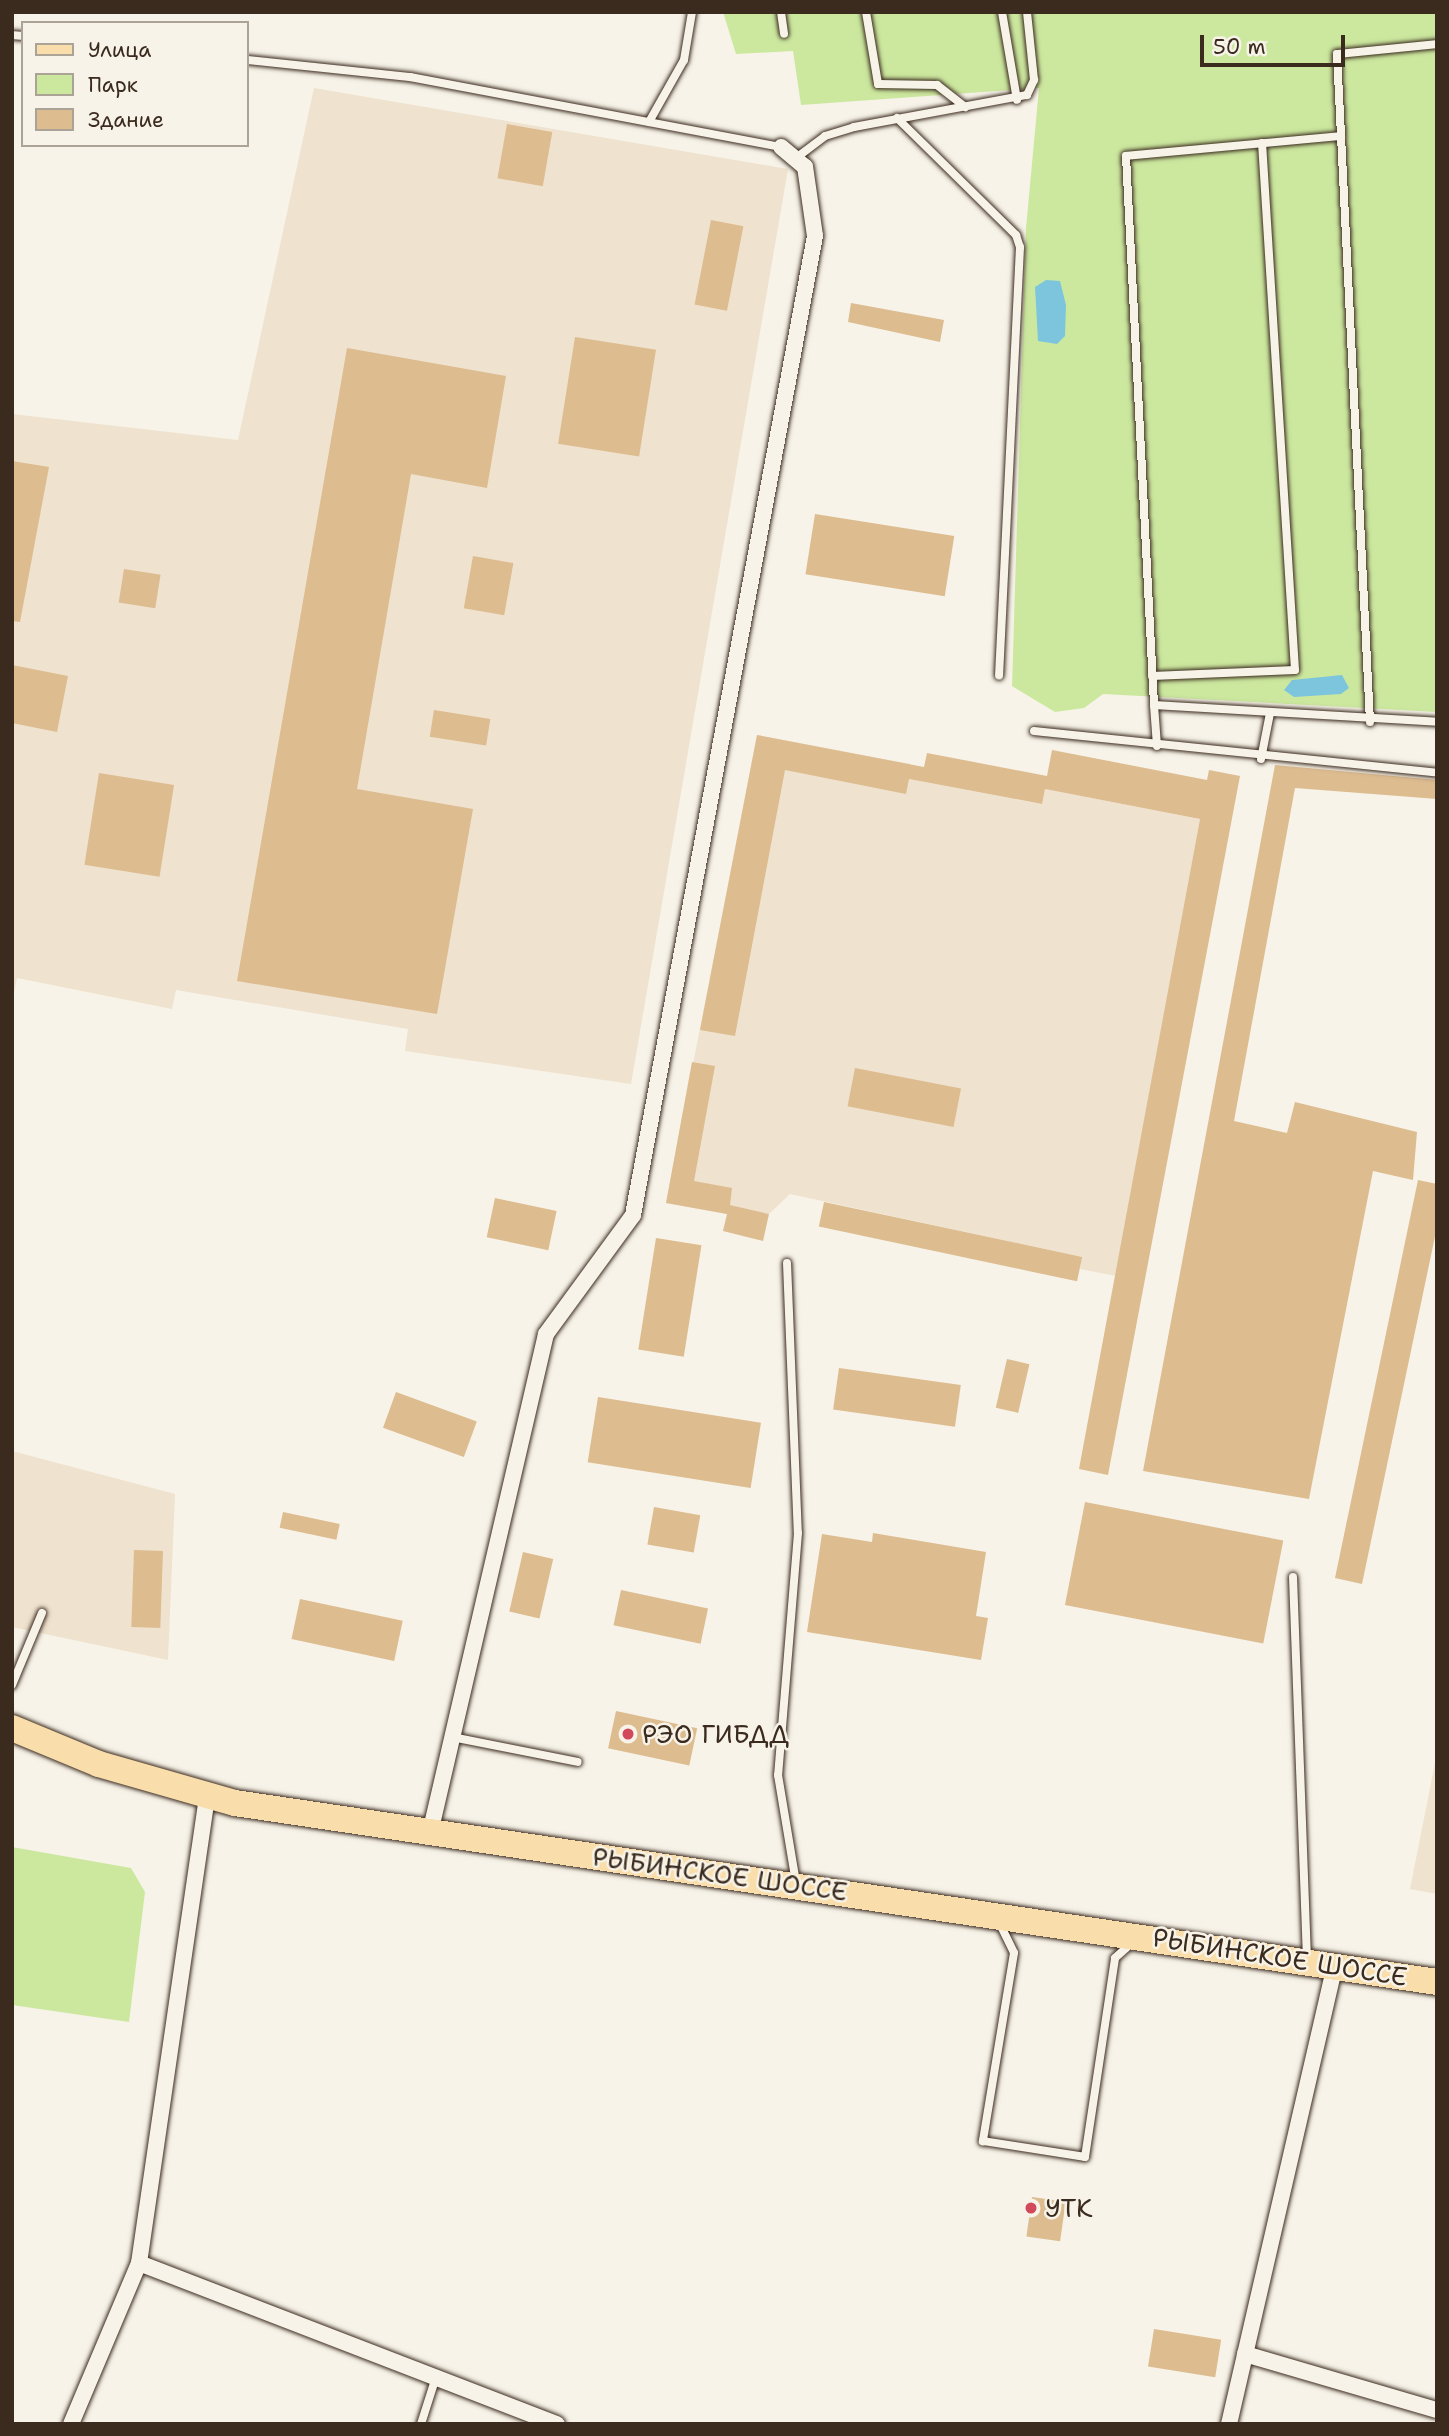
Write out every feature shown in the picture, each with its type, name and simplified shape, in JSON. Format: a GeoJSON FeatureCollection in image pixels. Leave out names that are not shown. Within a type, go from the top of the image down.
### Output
{"type":"FeatureCollection","features":[{"type":"Feature","properties":{"kind":"main road","name":"РЫБИНСКОЕ ШОССЕ"},"geometry":{"type":"LineString","coordinates":[[12,1728],[99,1764],[207,1795],[430,1833],[995,1913],[1437,1982]]}},
{"type":"Feature","properties":{"kind":"street"},"geometry":{"type":"LineString","coordinates":[[430,1833],[546,1334],[633,1215],[816,236],[810,182],[796,158],[781,147]]}},
{"type":"Feature","properties":{"kind":"street"},"geometry":{"type":"LineString","coordinates":[[71,2424],[139,2263],[207,1795]]}},
{"type":"Feature","properties":{"kind":"street"},"geometry":{"type":"LineString","coordinates":[[1229,2424],[1335,1966]]}},
{"type":"Feature","properties":{"kind":"street"},"geometry":{"type":"LineString","coordinates":[[139,2263],[557,2424]]}},
{"type":"Feature","properties":{"kind":"street"},"geometry":{"type":"LineString","coordinates":[[1245,2354],[1437,2410]]}},
{"type":"Feature","properties":{"kind":"lane"},"geometry":{"type":"LineString","coordinates":[[649,122],[684,60],[692,12]]}},
{"type":"Feature","properties":{"kind":"lane"},"geometry":{"type":"LineString","coordinates":[[781,12],[784,34]]}},
{"type":"Feature","properties":{"kind":"lane"},"geometry":{"type":"LineString","coordinates":[[866,12],[878,84],[937,85],[965,107]]}},
{"type":"Feature","properties":{"kind":"lane"},"geometry":{"type":"LineString","coordinates":[[1002,12],[1017,100]]}},
{"type":"Feature","properties":{"kind":"lane"},"geometry":{"type":"LineString","coordinates":[[796,158],[825,136],[897,118],[1017,100],[1034,80],[1027,12]]}},
{"type":"Feature","properties":{"kind":"lane"},"geometry":{"type":"LineString","coordinates":[[1370,722],[1337,54],[1437,44]]}},
{"type":"Feature","properties":{"kind":"lane"},"geometry":{"type":"LineString","coordinates":[[248,60],[410,77],[781,147]]}},
{"type":"Feature","properties":{"kind":"lane"},"geometry":{"type":"LineString","coordinates":[[897,118],[1016,235],[1020,247],[999,675]]}},
{"type":"Feature","properties":{"kind":"lane"},"geometry":{"type":"LineString","coordinates":[[1157,746],[1126,156],[1341,136]]}},
{"type":"Feature","properties":{"kind":"lane"},"geometry":{"type":"LineString","coordinates":[[1152,676],[1295,670],[1262,143]]}},
{"type":"Feature","properties":{"kind":"lane"},"geometry":{"type":"LineString","coordinates":[[1154,705],[1370,722],[1437,722]]}},
{"type":"Feature","properties":{"kind":"lane"},"geometry":{"type":"LineString","coordinates":[[1261,759],[1270,713]]}},
{"type":"Feature","properties":{"kind":"lane"},"geometry":{"type":"LineString","coordinates":[[1034,731],[1261,759],[1437,773]]}},
{"type":"Feature","properties":{"kind":"lane"},"geometry":{"type":"LineString","coordinates":[[787,1263],[798,1533],[778,1775],[796,1885]]}},
{"type":"Feature","properties":{"kind":"lane"},"geometry":{"type":"LineString","coordinates":[[1293,1577],[1307,1960]]}},
{"type":"Feature","properties":{"kind":"lane"},"geometry":{"type":"LineString","coordinates":[[12,1685],[42,1613]]}},
{"type":"Feature","properties":{"kind":"lane"},"geometry":{"type":"LineString","coordinates":[[453,1737],[578,1762]]}},
{"type":"Feature","properties":{"kind":"lane"},"geometry":{"type":"LineString","coordinates":[[995,1913],[1014,1953],[983,2141],[1085,2157],[1115,1958],[1140,1936]]}},
{"type":"Feature","properties":{"kind":"lane"},"geometry":{"type":"LineString","coordinates":[[421,2424],[436,2377]]}},
{"type":"Feature","properties":{"kind":"shaded area"},"geometry":{"type":"Polygon","coordinates":[[[314,88],[788,169],[631,1084],[405,1051],[408,1029],[176,990],[172,1009],[17,978],[12,1002],[12,414],[238,440],[314,88]]]}},
{"type":"Feature","properties":{"kind":"shaded area"},"geometry":{"type":"Polygon","coordinates":[[[757,735],[911,764],[909,779],[1041,804],[1045,789],[1200,819],[1116,1276],[1080,1269],[1082,1257],[790,1194],[769,1214],[730,1205],[727,1214],[666,1203],[757,735]]]}},
{"type":"Feature","properties":{"kind":"shaded area"},"geometry":{"type":"Polygon","coordinates":[[[12,1451],[175,1494],[168,1660],[12,1627],[12,1451]]]}},
{"type":"Feature","properties":{"kind":"shaded area"},"geometry":{"type":"Polygon","coordinates":[[[1437,1753],[1437,1894],[1410,1889],[1437,1753]]]}},
{"type":"Feature","properties":{"kind":"green space"},"geometry":{"type":"Polygon","coordinates":[[[723,12],[1437,12],[1437,712],[1103,694],[1084,708],[1055,712],[1012,686],[1026,228],[1039,88],[801,105],[793,51],[736,54],[723,12]]]}},
{"type":"Feature","properties":{"kind":"green space"},"geometry":{"type":"Polygon","coordinates":[[[12,1847],[131,1868],[145,1892],[129,2022],[12,2005],[12,1847]]]}},
{"type":"Feature","properties":{"kind":"water"},"geometry":{"type":"Polygon","coordinates":[[[1046,280],[1060,281],[1066,305],[1065,336],[1057,344],[1038,341],[1035,287],[1046,280]]]}},
{"type":"Feature","properties":{"kind":"water"},"geometry":{"type":"Polygon","coordinates":[[[1342,675],[1349,688],[1341,694],[1294,697],[1284,690],[1292,680],[1342,675]]]}},
{"type":"Feature","properties":{"kind":"building"},"geometry":{"type":"Polygon","coordinates":[[[507,124],[552,132],[543,186],[497,178],[507,124]]]}},
{"type":"Feature","properties":{"kind":"building"},"geometry":{"type":"Polygon","coordinates":[[[711,220],[743,226],[727,311],[695,304],[711,220]]]}},
{"type":"Feature","properties":{"kind":"building"},"geometry":{"type":"Polygon","coordinates":[[[851,303],[944,320],[940,342],[848,322],[851,303]]]}},
{"type":"Feature","properties":{"kind":"building"},"geometry":{"type":"Polygon","coordinates":[[[575,337],[656,350],[639,456],[558,444],[575,337]]]}},
{"type":"Feature","properties":{"kind":"building"},"geometry":{"type":"Polygon","coordinates":[[[347,348],[506,376],[487,488],[411,474],[357,789],[473,809],[437,1014],[237,981],[347,348]]]}},
{"type":"Feature","properties":{"kind":"building"},"geometry":{"type":"Polygon","coordinates":[[[12,461],[49,467],[20,622],[12,621],[12,461]]]}},
{"type":"Feature","properties":{"kind":"building"},"geometry":{"type":"Polygon","coordinates":[[[815,514],[954,536],[945,596],[805,574],[815,514]]]}},
{"type":"Feature","properties":{"kind":"building"},"geometry":{"type":"Polygon","coordinates":[[[473,556],[513,563],[504,615],[464,608],[473,556]]]}},
{"type":"Feature","properties":{"kind":"building"},"geometry":{"type":"Polygon","coordinates":[[[124,569],[161,575],[155,608],[119,603],[124,569]]]}},
{"type":"Feature","properties":{"kind":"building"},"geometry":{"type":"Polygon","coordinates":[[[12,665],[68,676],[57,732],[12,723],[12,665]]]}},
{"type":"Feature","properties":{"kind":"building"},"geometry":{"type":"Polygon","coordinates":[[[434,710],[490,719],[486,746],[430,737],[434,710]]]}},
{"type":"Feature","properties":{"kind":"building"},"geometry":{"type":"Polygon","coordinates":[[[757,735],[924,767],[927,753],[1047,776],[1052,750],[1207,780],[1209,770],[1240,776],[1108,1475],[1079,1469],[1200,819],[1045,789],[1042,804],[909,779],[906,794],[785,770],[735,1036],[700,1030],[757,735]]]}},
{"type":"Feature","properties":{"kind":"building"},"geometry":{"type":"Polygon","coordinates":[[[1275,765],[1437,780],[1437,799],[1295,788],[1234,1121],[1287,1133],[1295,1102],[1417,1132],[1413,1180],[1373,1171],[1309,1499],[1143,1471],[1275,765]]]}},
{"type":"Feature","properties":{"kind":"building"},"geometry":{"type":"Polygon","coordinates":[[[99,773],[174,785],[160,877],[84,865],[99,773]]]}},
{"type":"Feature","properties":{"kind":"building"},"geometry":{"type":"Polygon","coordinates":[[[692,1062],[715,1066],[694,1181],[732,1188],[730,1205],[769,1214],[763,1241],[723,1231],[727,1214],[666,1203],[692,1062]]]}},
{"type":"Feature","properties":{"kind":"building"},"geometry":{"type":"Polygon","coordinates":[[[855,1068],[961,1089],[954,1127],[848,1106],[855,1068]]]}},
{"type":"Feature","properties":{"kind":"building"},"geometry":{"type":"Polygon","coordinates":[[[1418,1180],[1437,1184],[1437,1227],[1362,1584],[1335,1578],[1418,1180]]]}},
{"type":"Feature","properties":{"kind":"building"},"geometry":{"type":"Polygon","coordinates":[[[495,1198],[557,1211],[548,1250],[487,1237],[495,1198]]]}},
{"type":"Feature","properties":{"kind":"building"},"geometry":{"type":"Polygon","coordinates":[[[824,1202],[1082,1257],[1077,1281],[819,1226],[824,1202]]]}},
{"type":"Feature","properties":{"kind":"building"},"geometry":{"type":"Polygon","coordinates":[[[656,1238],[701,1245],[684,1357],[638,1350],[656,1238]]]}},
{"type":"Feature","properties":{"kind":"building"},"geometry":{"type":"Polygon","coordinates":[[[1007,1359],[1029,1364],[1018,1413],[996,1408],[1007,1359]]]}},
{"type":"Feature","properties":{"kind":"building"},"geometry":{"type":"Polygon","coordinates":[[[839,1368],[961,1385],[955,1427],[833,1410],[839,1368]]]}},
{"type":"Feature","properties":{"kind":"building"},"geometry":{"type":"Polygon","coordinates":[[[396,1392],[477,1421],[464,1457],[383,1428],[396,1392]]]}},
{"type":"Feature","properties":{"kind":"building"},"geometry":{"type":"Polygon","coordinates":[[[598,1397],[761,1423],[751,1488],[588,1462],[598,1397]]]}},
{"type":"Feature","properties":{"kind":"building"},"geometry":{"type":"Polygon","coordinates":[[[1085,1502],[1283,1541],[1263,1644],[1065,1605],[1085,1502]]]}},
{"type":"Feature","properties":{"kind":"building"},"geometry":{"type":"Polygon","coordinates":[[[654,1507],[700,1515],[694,1553],[647,1544],[654,1507]]]}},
{"type":"Feature","properties":{"kind":"building"},"geometry":{"type":"Polygon","coordinates":[[[283,1512],[340,1524],[336,1540],[280,1528],[283,1512]]]}},
{"type":"Feature","properties":{"kind":"building"},"geometry":{"type":"Polygon","coordinates":[[[873,1533],[986,1552],[976,1616],[988,1618],[981,1660],[807,1632],[822,1534],[872,1542],[873,1533]]]}},
{"type":"Feature","properties":{"kind":"building"},"geometry":{"type":"Polygon","coordinates":[[[134,1550],[163,1551],[160,1628],[131,1627],[134,1550]]]}},
{"type":"Feature","properties":{"kind":"building"},"geometry":{"type":"Polygon","coordinates":[[[523,1552],[553,1559],[539,1618],[509,1611],[523,1552]]]}},
{"type":"Feature","properties":{"kind":"building"},"geometry":{"type":"Polygon","coordinates":[[[621,1590],[708,1609],[701,1644],[614,1625],[621,1590]]]}},
{"type":"Feature","properties":{"kind":"building"},"geometry":{"type":"Polygon","coordinates":[[[300,1599],[403,1621],[394,1661],[291,1639],[300,1599]]]}},
{"type":"Feature","properties":{"kind":"building"},"geometry":{"type":"Polygon","coordinates":[[[616,1711],[697,1728],[689,1765],[608,1748],[616,1711]]]}},
{"type":"Feature","properties":{"kind":"building"},"geometry":{"type":"Polygon","coordinates":[[[1032,2197],[1066,2202],[1060,2241],[1026,2237],[1032,2197]]]}},
{"type":"Feature","properties":{"kind":"building"},"geometry":{"type":"Polygon","coordinates":[[[1154,2329],[1221,2340],[1215,2377],[1148,2367],[1154,2329]]]}},
{"type":"Feature","properties":{"kind":"place","name":"РЭО ГИБДД"},"geometry":{"type":"Point","coordinates":[628,1734]}},
{"type":"Feature","properties":{"kind":"place","name":"УТК"},"geometry":{"type":"Point","coordinates":[1031,2208]}}]}
